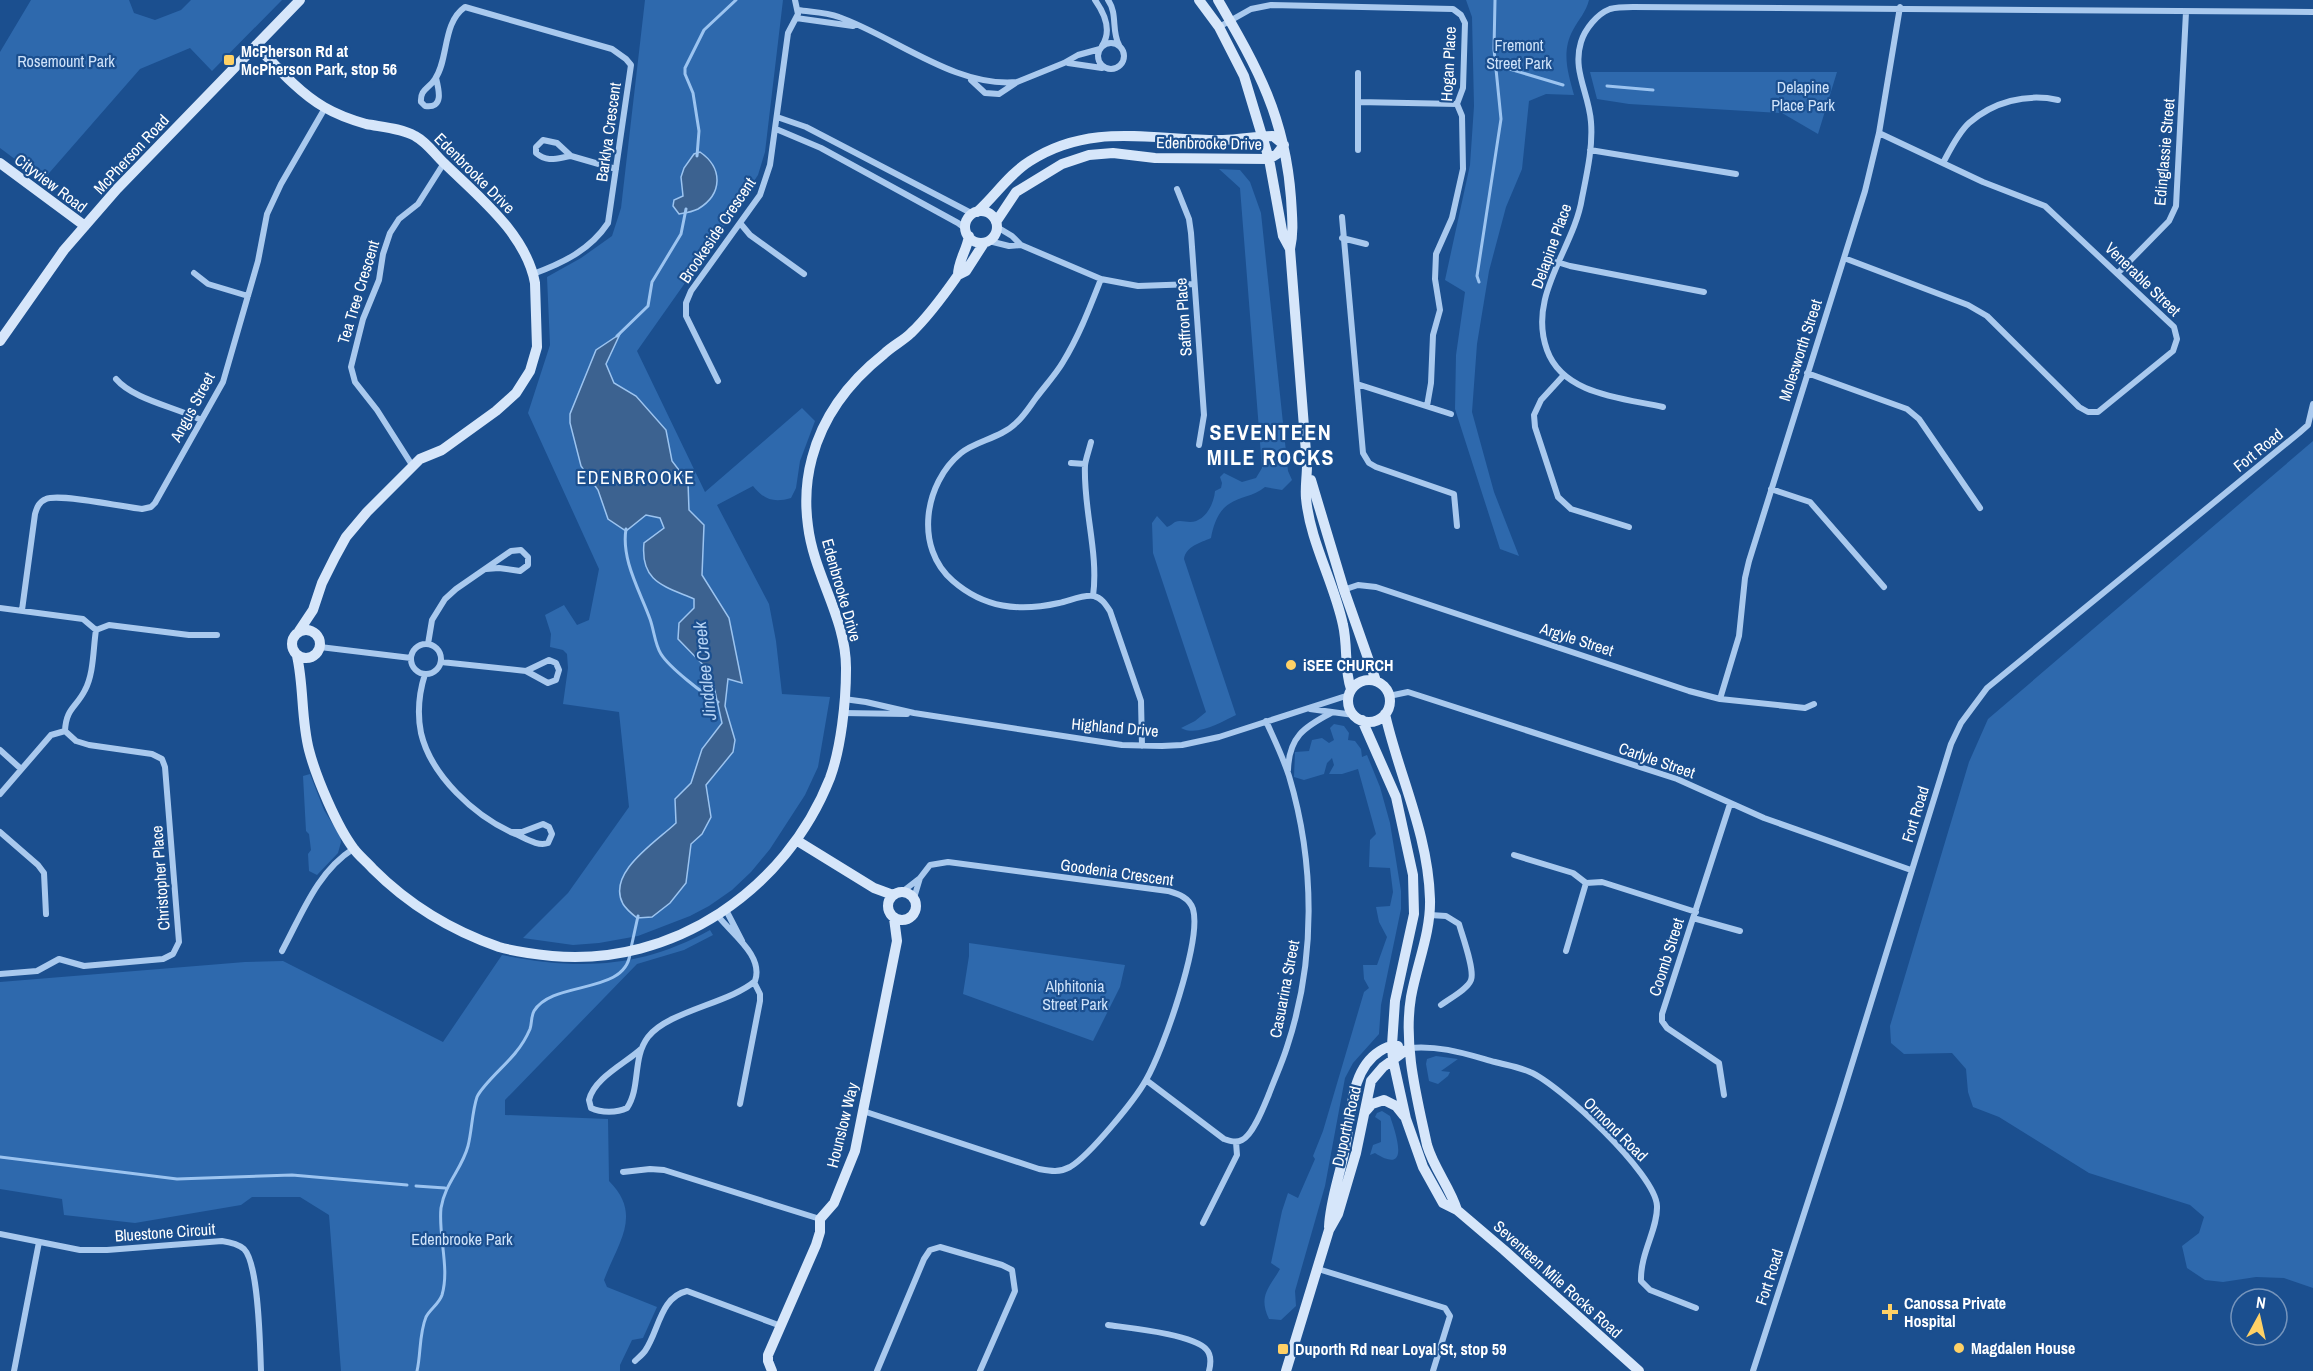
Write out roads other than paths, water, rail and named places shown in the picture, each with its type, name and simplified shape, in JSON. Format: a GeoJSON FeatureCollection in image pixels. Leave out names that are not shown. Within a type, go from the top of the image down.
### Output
{"type":"FeatureCollection","features":[{"type":"Feature","properties":{"kind":"street","name":"McPherson Road"},"geometry":{"type":"LineString","coordinates":[[0,341],[64,250],[117,189],[300,0]]}},
{"type":"Feature","properties":{"kind":"street"},"geometry":{"type":"LineString","coordinates":[[795,0],[798,10],[837,16],[969,78],[991,83],[1017,82]]}},
{"type":"Feature","properties":{"kind":"street"},"geometry":{"type":"LineString","coordinates":[[1095,0],[1107,24],[1106,39],[1098,60],[1107,69]]}},
{"type":"Feature","properties":{"kind":"street"},"geometry":{"type":"LineString","coordinates":[[1064,63],[1107,69],[1115,69],[1122,64],[1125,57],[1116,38],[1114,12],[1108,0]]}},
{"type":"Feature","properties":{"kind":"street"},"geometry":{"type":"LineString","coordinates":[[1198,0],[1219,27],[1244,76],[1269,159],[1283,236],[1290,249]]}},
{"type":"Feature","properties":{"kind":"street"},"geometry":{"type":"LineString","coordinates":[[1218,0],[1264,84],[1276,114],[1284,145],[1290,180],[1293,236],[1290,249],[1307,465],[1339,592],[1347,648],[1350,692],[1348,706],[1358,718],[1374,720],[1385,714],[1389,696],[1386,689],[1376,681],[1339,592]]}},
{"type":"Feature","properties":{"kind":"street","name":"Hogan Place"},"geometry":{"type":"LineString","coordinates":[[1230,21],[1251,9],[1271,5],[1453,9],[1461,15],[1465,23],[1463,88],[1457,104],[1462,116],[1463,169],[1452,218],[1436,254],[1435,279],[1440,310],[1433,334],[1431,383],[1427,406]]}},
{"type":"Feature","properties":{"kind":"street","name":"Barklya Crescent"},"geometry":{"type":"LineString","coordinates":[[436,78],[422,92],[421,102],[425,106],[430,107],[437,104],[440,99],[436,78],[455,14],[465,7],[612,50],[631,64],[608,224],[574,256],[533,274]]}},
{"type":"Feature","properties":{"kind":"street","name":"Delapine Place"},"geometry":{"type":"LineString","coordinates":[[1563,376],[1547,351],[1543,334],[1543,314],[1547,292],[1557,262],[1582,202],[1590,150],[1590,108],[1578,73],[1577,57],[1584,33],[1593,22],[1610,9],[1633,7],[1900,7]]}},
{"type":"Feature","properties":{"kind":"street"},"geometry":{"type":"LineString","coordinates":[[1900,7],[2313,12]]}},
{"type":"Feature","properties":{"kind":"street","name":"Molesworth Street"},"geometry":{"type":"LineString","coordinates":[[1720,699],[1738,636],[1745,578],[1865,191],[1879,133],[1900,7]]}},
{"type":"Feature","properties":{"kind":"street","name":"Brookeside Crescent"},"geometry":{"type":"LineString","coordinates":[[718,381],[686,316],[686,303],[764,187],[769,172],[776,129],[788,36],[798,10]]}},
{"type":"Feature","properties":{"kind":"street","name":"Edinglassie Street"},"geometry":{"type":"LineString","coordinates":[[2118,273],[2169,221],[2176,206],[2186,12]]}},
{"type":"Feature","properties":{"kind":"street"},"geometry":{"type":"LineString","coordinates":[[796,18],[862,28]]}},
{"type":"Feature","properties":{"kind":"street"},"geometry":{"type":"LineString","coordinates":[[1219,27],[1230,21]]}},
{"type":"Feature","properties":{"kind":"street"},"geometry":{"type":"LineString","coordinates":[[969,78],[983,91],[992,95],[1003,93],[1017,82],[1078,55],[1112,42],[1121,47]]}},
{"type":"Feature","properties":{"kind":"street","name":"Edenbrooke Drive"},"geometry":{"type":"LineString","coordinates":[[256,45],[297,86],[325,108],[364,123],[414,135],[436,152],[444,163],[498,215],[513,234],[533,274],[537,347],[530,371],[516,393],[496,411],[442,450],[412,465],[378,500],[346,537],[326,572],[313,610],[299,631]]}},
{"type":"Feature","properties":{"kind":"street"},"geometry":{"type":"LineString","coordinates":[[1358,73],[1358,150]]}},
{"type":"Feature","properties":{"kind":"street"},"geometry":{"type":"LineString","coordinates":[[1943,163],[1967,124],[1989,109],[2007,101],[2040,96],[2058,100]]}},
{"type":"Feature","properties":{"kind":"street"},"geometry":{"type":"LineString","coordinates":[[1358,102],[1457,104]]}},
{"type":"Feature","properties":{"kind":"street","name":"Angus Street"},"geometry":{"type":"LineString","coordinates":[[22,610],[38,505],[47,498],[55,497],[142,509],[151,507],[223,382],[248,296],[267,214],[281,184],[325,108]]}},
{"type":"Feature","properties":{"kind":"street"},"geometry":{"type":"LineString","coordinates":[[777,117],[806,127],[975,213],[987,212],[997,225],[1021,245],[1101,279],[1138,286],[1194,284]]}},
{"type":"Feature","properties":{"kind":"street"},"geometry":{"type":"LineString","coordinates":[[776,129],[821,148],[958,223],[975,242],[1021,245]]}},
{"type":"Feature","properties":{"kind":"street","name":"Venerable Street"},"geometry":{"type":"LineString","coordinates":[[1844,258],[1968,305],[1987,316],[2079,407],[2088,412],[2098,412],[2173,351],[2177,339],[2174,327],[2045,206],[1983,182],[1879,133]]}},
{"type":"Feature","properties":{"kind":"street","name":"Edenbrooke Drive"},"geometry":{"type":"LineString","coordinates":[[975,213],[1028,162],[1051,149],[1079,139],[1104,135],[1224,140],[1273,136],[1284,145],[1277,154],[1269,159],[1165,159],[1113,153],[1089,155],[1062,164],[1016,192],[997,225]]}},
{"type":"Feature","properties":{"kind":"street"},"geometry":{"type":"LineString","coordinates":[[571,156],[557,142],[551,140],[543,140],[536,147],[536,153],[548,160],[571,156],[616,170]]}},
{"type":"Feature","properties":{"kind":"street"},"geometry":{"type":"LineString","coordinates":[[1590,150],[1736,174]]}},
{"type":"Feature","properties":{"kind":"street","name":"Cityview Road"},"geometry":{"type":"LineString","coordinates":[[0,163],[85,226]]}},
{"type":"Feature","properties":{"kind":"street","name":"Tea Tree Crescent"},"geometry":{"type":"LineString","coordinates":[[412,465],[377,410],[355,382],[351,367],[363,319],[379,280],[382,254],[390,233],[399,219],[418,204],[444,163]]}},
{"type":"Feature","properties":{"kind":"street","name":"Saffron Place"},"geometry":{"type":"LineString","coordinates":[[1177,189],[1189,219],[1204,415],[1199,445]]}},
{"type":"Feature","properties":{"kind":"street"},"geometry":{"type":"LineString","coordinates":[[967,233],[967,220],[975,213]]}},
{"type":"Feature","properties":{"kind":"street"},"geometry":{"type":"LineString","coordinates":[[1342,217],[1342,238],[1363,453],[1369,463],[1376,467],[1454,494],[1457,525]]}},
{"type":"Feature","properties":{"kind":"street"},"geometry":{"type":"LineString","coordinates":[[740,223],[750,235],[804,274]]}},
{"type":"Feature","properties":{"kind":"street"},"geometry":{"type":"LineString","coordinates":[[986,242],[996,233],[997,225]]}},
{"type":"Feature","properties":{"kind":"street","name":"Edenbrooke Drive"},"geometry":{"type":"LineString","coordinates":[[958,275],[958,266],[967,248],[967,233]]}},
{"type":"Feature","properties":{"kind":"street"},"geometry":{"type":"LineString","coordinates":[[1342,238],[1366,244]]}},
{"type":"Feature","properties":{"kind":"street","name":"Edenbrooke Drive"},"geometry":{"type":"LineString","coordinates":[[297,656],[302,680],[302,714],[314,766],[333,811],[353,849],[411,903],[459,932],[507,950],[576,958],[603,957],[669,941],[722,913],[755,887],[807,824],[830,778],[840,737],[846,669],[842,632],[813,549],[808,526],[806,490],[812,459],[822,429],[836,403],[848,388],[883,354],[909,335],[929,314],[958,275],[966,271],[986,242]]}},
{"type":"Feature","properties":{"kind":"street"},"geometry":{"type":"LineString","coordinates":[[1557,262],[1704,292]]}},
{"type":"Feature","properties":{"kind":"street"},"geometry":{"type":"LineString","coordinates":[[194,273],[208,284],[248,296]]}},
{"type":"Feature","properties":{"kind":"street"},"geometry":{"type":"LineString","coordinates":[[1101,279],[1080,331],[1063,362],[1016,423],[993,438],[962,452],[944,471],[931,499],[928,531],[931,547],[947,577],[967,594],[1014,608],[1038,607],[1094,596],[1104,601],[1110,611],[1141,701],[1142,746]]}},
{"type":"Feature","properties":{"kind":"street"},"geometry":{"type":"LineString","coordinates":[[1807,373],[1908,409],[1919,419],[1980,508]]}},
{"type":"Feature","properties":{"kind":"street"},"geometry":{"type":"LineString","coordinates":[[1629,527],[1571,509],[1558,497],[1535,428],[1534,415],[1541,400],[1563,376],[1590,390],[1663,407]]}},
{"type":"Feature","properties":{"kind":"street"},"geometry":{"type":"LineString","coordinates":[[116,379],[122,386],[136,393],[201,420]]}},
{"type":"Feature","properties":{"kind":"street"},"geometry":{"type":"LineString","coordinates":[[1357,384],[1451,414]]}},
{"type":"Feature","properties":{"kind":"street","name":"Fort Road"},"geometry":{"type":"LineString","coordinates":[[1753,1371],[1839,1106],[1951,744],[1961,723],[1988,688],[2288,444],[2308,425],[2313,404]]}},
{"type":"Feature","properties":{"kind":"street"},"geometry":{"type":"LineString","coordinates":[[1091,442],[1085,464],[1091,544],[1096,574],[1094,596]]}},
{"type":"Feature","properties":{"kind":"street"},"geometry":{"type":"LineString","coordinates":[[1071,463],[1085,464]]}},
{"type":"Feature","properties":{"kind":"street"},"geometry":{"type":"LineString","coordinates":[[1771,489],[1810,502],[1884,587]]}},
{"type":"Feature","properties":{"kind":"street"},"geometry":{"type":"LineString","coordinates":[[428,644],[432,620],[445,599],[486,569],[515,550],[524,552],[528,557],[528,565],[520,571],[501,568],[486,569]]}},
{"type":"Feature","properties":{"kind":"street","name":"Argyle Street"},"geometry":{"type":"LineString","coordinates":[[1339,592],[1358,585],[1376,587],[1720,699],[1805,708],[1814,704]]}},
{"type":"Feature","properties":{"kind":"street"},"geometry":{"type":"LineString","coordinates":[[0,608],[83,619],[96,630]]}},
{"type":"Feature","properties":{"kind":"street","name":"Edenbrooke Drive"},"geometry":{"type":"LineString","coordinates":[[313,610],[314,632]]}},
{"type":"Feature","properties":{"kind":"street"},"geometry":{"type":"LineString","coordinates":[[96,630],[109,625],[189,635],[217,635]]}},
{"type":"Feature","properties":{"kind":"street"},"geometry":{"type":"LineString","coordinates":[[0,794],[20,768],[51,735],[65,731],[66,717],[86,690],[96,630]]}},
{"type":"Feature","properties":{"kind":"street"},"geometry":{"type":"LineString","coordinates":[[309,630],[314,632],[319,639],[320,647],[311,658],[301,658],[292,650],[291,642],[299,631],[309,630]]}},
{"type":"Feature","properties":{"kind":"street"},"geometry":{"type":"LineString","coordinates":[[428,644],[439,651],[441,662],[435,671],[425,674],[416,670],[411,658],[417,647],[428,644]]}},
{"type":"Feature","properties":{"kind":"street"},"geometry":{"type":"LineString","coordinates":[[320,647],[411,658]]}},
{"type":"Feature","properties":{"kind":"street","name":"Edenbrooke Drive"},"geometry":{"type":"LineString","coordinates":[[302,680],[311,658]]}},
{"type":"Feature","properties":{"kind":"street"},"geometry":{"type":"LineString","coordinates":[[441,662],[526,671],[550,683],[557,678],[559,670],[556,663],[549,660],[526,671]]}},
{"type":"Feature","properties":{"kind":"street"},"geometry":{"type":"LineString","coordinates":[[425,674],[420,690],[418,713],[422,735],[442,775],[458,795],[496,825],[511,832],[542,844],[549,842],[552,834],[549,827],[544,824],[522,832],[511,832]]}},
{"type":"Feature","properties":{"kind":"street"},"geometry":{"type":"LineString","coordinates":[[1350,692],[1362,681],[1376,681]]}},
{"type":"Feature","properties":{"kind":"street","name":"Highland Drive"},"geometry":{"type":"LineString","coordinates":[[843,699],[914,713],[1142,746],[1182,745],[1219,737],[1310,709],[1350,692]]}},
{"type":"Feature","properties":{"kind":"street","name":"Carlyle Street"},"geometry":{"type":"LineString","coordinates":[[1389,696],[1408,692],[1420,695],[1677,779],[1764,818],[1911,870]]}},
{"type":"Feature","properties":{"kind":"street","name":"Highland Drive"},"geometry":{"type":"LineString","coordinates":[[1310,709],[1358,718]]}},
{"type":"Feature","properties":{"kind":"street","name":"Highland Drive"},"geometry":{"type":"LineString","coordinates":[[842,713],[914,713]]}},
{"type":"Feature","properties":{"kind":"street"},"geometry":{"type":"LineString","coordinates":[[1288,773],[1292,744],[1301,731],[1331,713]]}},
{"type":"Feature","properties":{"kind":"street","name":"Seventeen Mile Rocks Road"},"geometry":{"type":"LineString","coordinates":[[1385,714],[1421,832],[1428,868],[1430,915],[1411,998],[1408,1026],[1409,1048],[1427,1145],[1457,1210]]}},
{"type":"Feature","properties":{"kind":"street","name":"Seventeen Mile Rocks Road"},"geometry":{"type":"LineString","coordinates":[[1358,718],[1396,797],[1414,887],[1414,914],[1395,1001],[1392,1045],[1393,1060],[1406,1119],[1415,1146],[1443,1203],[1457,1210],[1639,1371]]}},
{"type":"Feature","properties":{"kind":"street","name":"Casuarina Street"},"geometry":{"type":"LineString","coordinates":[[1236,1142],[1243,1140],[1250,1132],[1264,1106],[1287,1046],[1301,990],[1308,937],[1307,872],[1298,811],[1288,773],[1266,721]]}},
{"type":"Feature","properties":{"kind":"street","name":"Christopher Place"},"geometry":{"type":"LineString","coordinates":[[0,974],[37,971],[59,959],[84,966],[163,959],[173,954],[179,942],[165,767],[162,759],[152,754],[89,746],[76,741],[65,731]]}},
{"type":"Feature","properties":{"kind":"street"},"geometry":{"type":"LineString","coordinates":[[0,750],[20,768]]}},
{"type":"Feature","properties":{"kind":"street","name":"Coomb Street"},"geometry":{"type":"LineString","coordinates":[[1724,1095],[1719,1063],[1667,1028],[1662,1021],[1662,1014],[1730,804]]}},
{"type":"Feature","properties":{"kind":"street"},"geometry":{"type":"LineString","coordinates":[[0,832],[44,873],[46,914]]}},
{"type":"Feature","properties":{"kind":"street"},"geometry":{"type":"LineString","coordinates":[[796,840],[874,888],[914,898]]}},
{"type":"Feature","properties":{"kind":"street"},"geometry":{"type":"LineString","coordinates":[[282,951],[324,875],[335,861],[353,849]]}},
{"type":"Feature","properties":{"kind":"street"},"geometry":{"type":"LineString","coordinates":[[1514,855],[1573,873],[1586,883],[1602,882],[1740,932]]}},
{"type":"Feature","properties":{"kind":"street","name":"Goodenia Crescent"},"geometry":{"type":"LineString","coordinates":[[863,1111],[1039,1169],[1055,1172],[1071,1166],[1123,1113],[1146,1080],[1182,988],[1195,923],[1192,907],[1183,895],[1168,891],[948,862],[930,865],[920,878],[898,893]]}},
{"type":"Feature","properties":{"kind":"street"},"geometry":{"type":"LineString","coordinates":[[874,888],[894,918],[901,921],[909,919],[916,910],[914,898],[920,878]]}},
{"type":"Feature","properties":{"kind":"street"},"geometry":{"type":"LineString","coordinates":[[1566,951],[1586,883]]}},
{"type":"Feature","properties":{"kind":"street"},"geometry":{"type":"LineString","coordinates":[[887,906],[898,893]]}},
{"type":"Feature","properties":{"kind":"street"},"geometry":{"type":"LineString","coordinates":[[641,1049],[620,1063],[593,1090],[589,1100],[591,1108],[599,1111],[617,1111],[627,1108],[632,1098],[641,1049],[649,1036],[659,1027],[754,982],[758,972],[756,963],[722,913]]}},
{"type":"Feature","properties":{"kind":"street"},"geometry":{"type":"LineString","coordinates":[[722,913],[742,942]]}},
{"type":"Feature","properties":{"kind":"street"},"geometry":{"type":"LineString","coordinates":[[1430,915],[1446,916],[1459,924],[1471,970],[1472,980],[1442,1005]]}},
{"type":"Feature","properties":{"kind":"street","name":"Hounslow Way"},"geometry":{"type":"LineString","coordinates":[[894,918],[897,941]]}},
{"type":"Feature","properties":{"kind":"street","name":"Hounslow Way"},"geometry":{"type":"LineString","coordinates":[[772,1371],[768,1355],[816,1245],[820,1233],[820,1219],[834,1203],[855,1151],[897,941],[909,919]]}},
{"type":"Feature","properties":{"kind":"street"},"geometry":{"type":"LineString","coordinates":[[740,1104],[760,1001],[760,994],[754,982]]}},
{"type":"Feature","properties":{"kind":"street"},"geometry":{"type":"LineString","coordinates":[[1392,1045],[1409,1048]]}},
{"type":"Feature","properties":{"kind":"street","name":"Duporth Road"},"geometry":{"type":"LineString","coordinates":[[1286,1371],[1329,1230],[1330,1211],[1345,1150],[1359,1075],[1374,1055],[1392,1045]]}},
{"type":"Feature","properties":{"kind":"street","name":"Duporth Road"},"geometry":{"type":"LineString","coordinates":[[1329,1230],[1338,1214],[1356,1153],[1371,1081],[1383,1066],[1409,1048]]}},
{"type":"Feature","properties":{"kind":"street","name":"Ormond Road"},"geometry":{"type":"LineString","coordinates":[[1409,1048],[1443,1048],[1532,1072],[1608,1135],[1632,1160],[1651,1187],[1657,1205],[1656,1216],[1641,1266],[1641,1281],[1650,1290],[1696,1308]]}},
{"type":"Feature","properties":{"kind":"street"},"geometry":{"type":"LineString","coordinates":[[1146,1080],[1224,1139],[1236,1142],[1237,1155],[1203,1223]]}},
{"type":"Feature","properties":{"kind":"street"},"geometry":{"type":"LineString","coordinates":[[1363,1114],[1372,1104],[1384,1100],[1396,1106],[1406,1119]]}},
{"type":"Feature","properties":{"kind":"street"},"geometry":{"type":"LineString","coordinates":[[623,1172],[664,1170],[820,1219]]}},
{"type":"Feature","properties":{"kind":"street","name":"Bluestone Circuit"},"geometry":{"type":"LineString","coordinates":[[0,1234],[80,1250],[231,1242],[243,1249],[253,1269],[261,1371]]}},
{"type":"Feature","properties":{"kind":"street"},"geometry":{"type":"LineString","coordinates":[[14,1371],[39,1242]]}},
{"type":"Feature","properties":{"kind":"street"},"geometry":{"type":"LineString","coordinates":[[877,1371],[924,1259],[930,1250],[940,1247],[1011,1270],[1015,1291],[980,1371]]}},
{"type":"Feature","properties":{"kind":"street"},"geometry":{"type":"LineString","coordinates":[[1318,1269],[1445,1308],[1450,1316],[1433,1371]]}},
{"type":"Feature","properties":{"kind":"street"},"geometry":{"type":"LineString","coordinates":[[635,1361],[645,1351],[669,1300],[678,1293],[687,1291],[780,1326]]}},
{"type":"Feature","properties":{"kind":"street"},"geometry":{"type":"LineString","coordinates":[[1108,1325],[1162,1333],[1200,1344],[1207,1350],[1212,1360],[1209,1371]]}},
{"type":"Feature","properties":{"kind":"waterway","name":"Jindalee Creek"},"geometry":{"type":"LineString","coordinates":[[697,156],[699,131],[693,93],[685,74],[685,68],[704,30],[736,0]]}},
{"type":"Feature","properties":{"kind":"waterway"},"geometry":{"type":"LineString","coordinates":[[1479,282],[1477,276],[1501,119],[1494,49],[1495,0]]}},
{"type":"Feature","properties":{"kind":"waterway"},"geometry":{"type":"LineString","coordinates":[[1496,65],[1563,85]]}},
{"type":"Feature","properties":{"kind":"waterway"},"geometry":{"type":"LineString","coordinates":[[1607,86],[1653,90]]}},
{"type":"Feature","properties":{"kind":"waterway","name":"Jindalee Creek"},"geometry":{"type":"LineString","coordinates":[[617,336],[648,306],[652,282],[681,234],[686,209]]}},
{"type":"Feature","properties":{"kind":"waterway"},"geometry":{"type":"LineString","coordinates":[[626,529],[625,541],[629,564],[659,650],[665,660],[679,673],[718,702]]}},
{"type":"Feature","properties":{"kind":"waterway","name":"Jindalee Creek"},"geometry":{"type":"LineString","coordinates":[[631,948],[638,916]]}},
{"type":"Feature","properties":{"kind":"waterway","name":"Jindalee Creek"},"geometry":{"type":"LineString","coordinates":[[417,1371],[426,1317],[441,1298],[444,1285],[441,1208],[446,1191],[468,1146],[477,1097],[520,1047],[530,1029],[532,1015],[543,1001],[616,976],[625,967],[630,954]]}},
{"type":"Feature","properties":{"kind":"waterway"},"geometry":{"type":"LineString","coordinates":[[0,1157],[177,1179],[292,1175],[407,1185]]}},
{"type":"Feature","properties":{"kind":"waterway"},"geometry":{"type":"LineString","coordinates":[[416,1186],[445,1188]]}},
{"type":"Feature","properties":{"kind":"place","name":"McPherson Rd at McPherson Park, stop 56"},"geometry":{"type":"Point","coordinates":[229,60]}},
{"type":"Feature","properties":{"kind":"place","name":"iSEE CHURCH"},"geometry":{"type":"Point","coordinates":[1291,665]}},
{"type":"Feature","properties":{"kind":"place","name":"Canossa Private Hospital"},"geometry":{"type":"Point","coordinates":[1890,1312]}},
{"type":"Feature","properties":{"kind":"place","name":"Magdalen House"},"geometry":{"type":"Point","coordinates":[1959,1348]}},
{"type":"Feature","properties":{"kind":"place","name":"Duporth Rd near Loyal St, stop 59"},"geometry":{"type":"Point","coordinates":[1283,1349]}},
{"type":"Feature","properties":{"kind":"district","name":"SEVENTEEN MILE ROCKS"},"geometry":{"type":"Point","coordinates":[1271,444]}},
{"type":"Feature","properties":{"kind":"district","name":"EDENBROOKE"},"geometry":{"type":"Point","coordinates":[636,478]}},
{"type":"Feature","properties":{"kind":"park label","name":"Fremont Street Park"},"geometry":{"type":"Point","coordinates":[1519,54]}},
{"type":"Feature","properties":{"kind":"park label","name":"Rosemount Park"},"geometry":{"type":"Point","coordinates":[66,61]}},
{"type":"Feature","properties":{"kind":"park label","name":"Delapine Place Park"},"geometry":{"type":"Point","coordinates":[1803,96]}},
{"type":"Feature","properties":{"kind":"park label","name":"Alphitonia Street Park"},"geometry":{"type":"Point","coordinates":[1075,995]}},
{"type":"Feature","properties":{"kind":"park label","name":"Edenbrooke Park"},"geometry":{"type":"Point","coordinates":[462,1239]}}]}
